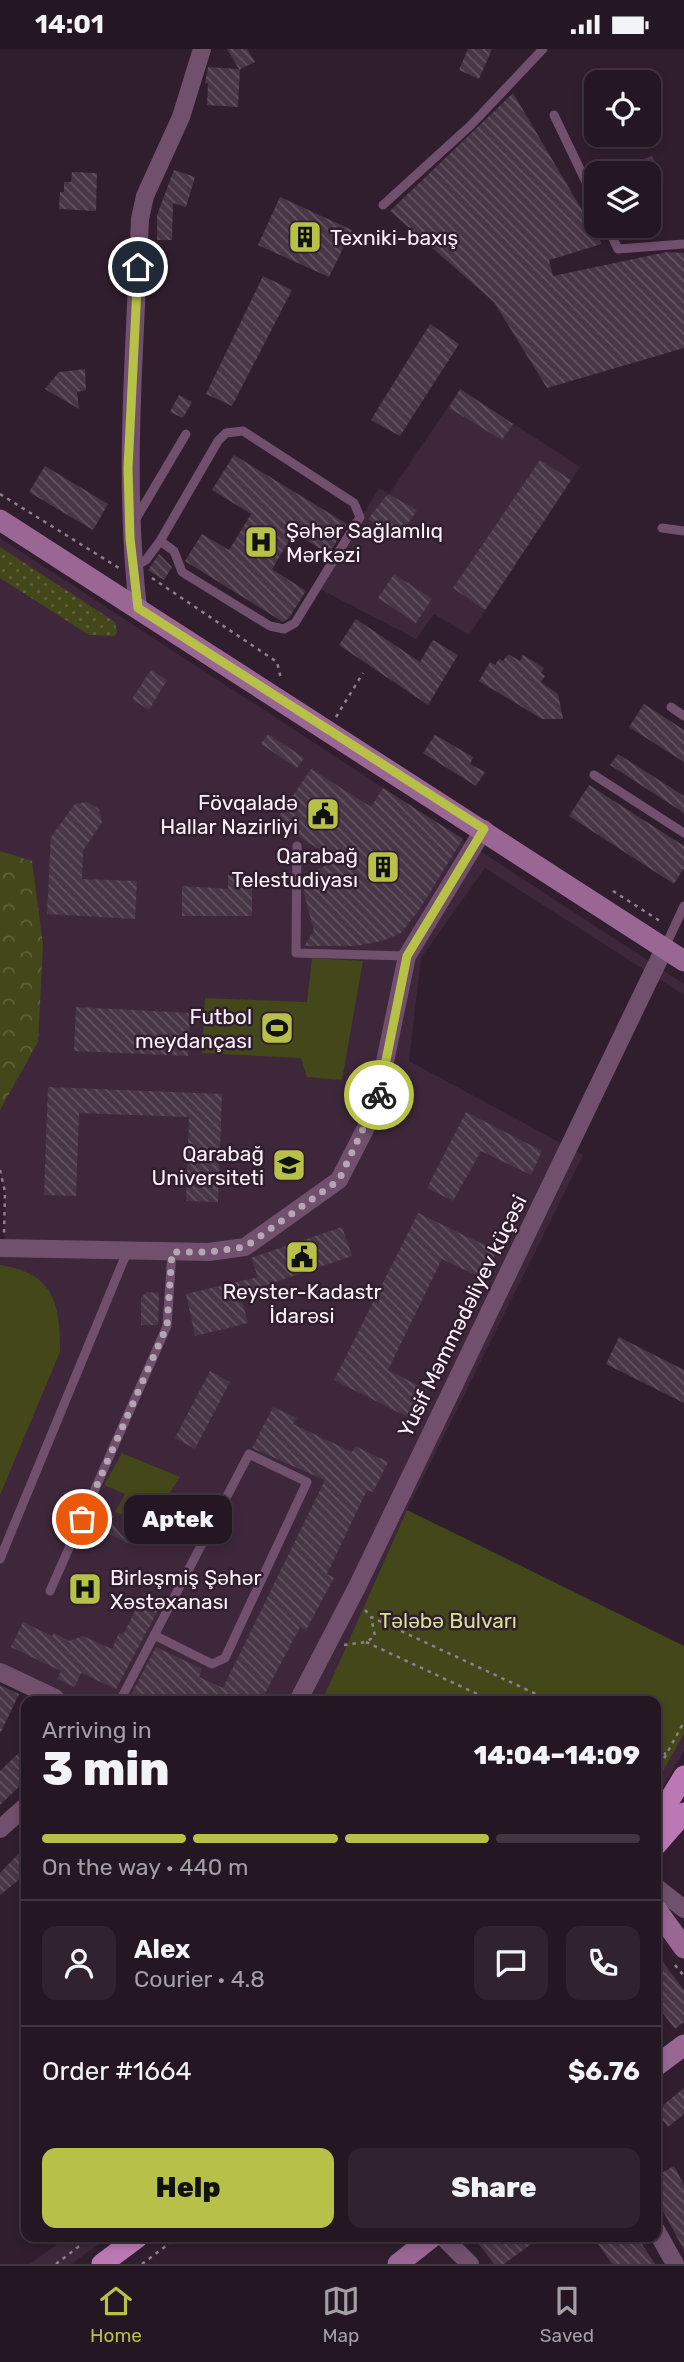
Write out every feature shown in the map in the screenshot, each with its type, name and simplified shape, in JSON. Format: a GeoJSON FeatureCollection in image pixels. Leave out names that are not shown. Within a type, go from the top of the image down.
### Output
{"type":"FeatureCollection","features":[{"type":"Feature","properties":{"kind":"main road"},"geometry":{"type":"LineString","coordinates":[[0,520],[484,829],[669,939],[684,961]]}},
{"type":"Feature","properties":{"kind":"main road"},"geometry":{"type":"LineString","coordinates":[[661,1814],[684,1776]]}},
{"type":"Feature","properties":{"kind":"main road"},"geometry":{"type":"LineString","coordinates":[[661,1839],[684,1813]]}},
{"type":"Feature","properties":{"kind":"main road"},"geometry":{"type":"LineString","coordinates":[[661,1916],[684,1948]]}},
{"type":"Feature","properties":{"kind":"main road"},"geometry":{"type":"LineString","coordinates":[[661,2062],[684,2045]]}},
{"type":"Feature","properties":{"kind":"main road"},"geometry":{"type":"LineString","coordinates":[[102,2264],[131,2242]]}},
{"type":"Feature","properties":{"kind":"main road"},"geometry":{"type":"LineString","coordinates":[[398,2264],[423,2242]]}},
{"type":"Feature","properties":{"kind":"street"},"geometry":{"type":"LineString","coordinates":[[138,608],[130,529],[128,468],[140,219],[145,196],[181,117],[202,49]]}},
{"type":"Feature","properties":{"kind":"street"},"geometry":{"type":"LineString","coordinates":[[2,1247],[209,1252],[245,1247],[339,1180],[375,1110],[407,956],[484,829]]}},
{"type":"Feature","properties":{"kind":"street","name":"Yusif Məmmədəliyev küçəsi"},"geometry":{"type":"LineString","coordinates":[[301,1696],[358,1587],[669,939]]}},
{"type":"Feature","properties":{"kind":"street"},"geometry":{"type":"LineString","coordinates":[[0,1672],[51,1696]]}},
{"type":"Feature","properties":{"kind":"street"},"geometry":{"type":"LineString","coordinates":[[0,1829],[21,1810]]}},
{"type":"Feature","properties":{"kind":"street"},"geometry":{"type":"LineString","coordinates":[[661,1891],[684,1909]]}},
{"type":"Feature","properties":{"kind":"street"},"geometry":{"type":"LineString","coordinates":[[661,2239],[675,2264]]}},
{"type":"Feature","properties":{"kind":"street"},"geometry":{"type":"LineString","coordinates":[[434,2242],[470,2264]]}},
{"type":"Feature","properties":{"kind":"lane"},"geometry":{"type":"LineString","coordinates":[[383,205],[471,125],[544,49]]}},
{"type":"Feature","properties":{"kind":"lane"},"geometry":{"type":"LineString","coordinates":[[554,115],[584,178]]}},
{"type":"Feature","properties":{"kind":"lane"},"geometry":{"type":"LineString","coordinates":[[613,238],[618,249],[684,244]]}},
{"type":"Feature","properties":{"kind":"lane"},"geometry":{"type":"LineString","coordinates":[[133,569],[146,560],[160,541],[218,441],[231,432],[243,431],[354,503],[360,517],[295,623],[284,629],[270,627],[182,572],[174,551],[160,541]]}},
{"type":"Feature","properties":{"kind":"lane"},"geometry":{"type":"LineString","coordinates":[[130,529],[186,434]]}},
{"type":"Feature","properties":{"kind":"lane"},"geometry":{"type":"LineString","coordinates":[[662,529],[684,531]]}},
{"type":"Feature","properties":{"kind":"lane"},"geometry":{"type":"LineString","coordinates":[[671,707],[684,716]]}},
{"type":"Feature","properties":{"kind":"lane"},"geometry":{"type":"LineString","coordinates":[[594,775],[684,833]]}},
{"type":"Feature","properties":{"kind":"lane"},"geometry":{"type":"LineString","coordinates":[[297,846],[296,953],[407,956]]}},
{"type":"Feature","properties":{"kind":"lane"},"geometry":{"type":"LineString","coordinates":[[669,939],[684,906]]}},
{"type":"Feature","properties":{"kind":"lane"},"geometry":{"type":"LineString","coordinates":[[0,1559],[127,1252]]}},
{"type":"Feature","properties":{"kind":"lane"},"geometry":{"type":"LineString","coordinates":[[50,1591],[167,1326],[172,1252]]}},
{"type":"Feature","properties":{"kind":"lane"},"geometry":{"type":"LineString","coordinates":[[124,1696],[154,1635],[249,1454],[307,1482],[225,1658],[212,1664],[154,1635]]}},
{"type":"Feature","properties":{"kind":"path"},"geometry":{"type":"LineString","coordinates":[[0,495],[115,567],[145,573],[277,662],[282,682]]}},
{"type":"Feature","properties":{"kind":"path"},"geometry":{"type":"LineString","coordinates":[[336,717],[363,673]]}},
{"type":"Feature","properties":{"kind":"path"},"geometry":{"type":"LineString","coordinates":[[604,886],[669,939]]}},
{"type":"Feature","properties":{"kind":"path"},"geometry":{"type":"LineString","coordinates":[[0,1170],[5,1192],[2,1247]]}},
{"type":"Feature","properties":{"kind":"path"},"geometry":{"type":"LineString","coordinates":[[341,1641],[349,1646],[366,1642],[375,1636],[371,1617],[540,1696]]}},
{"type":"Feature","properties":{"kind":"path"},"geometry":{"type":"LineString","coordinates":[[366,1642],[481,1696]]}},
{"type":"Feature","properties":{"kind":"path"},"geometry":{"type":"LineString","coordinates":[[661,1764],[684,1722]]}},
{"type":"Feature","properties":{"kind":"path"},"geometry":{"type":"LineString","coordinates":[[661,1752],[666,1754]]}},
{"type":"Feature","properties":{"kind":"path"},"geometry":{"type":"LineString","coordinates":[[55,2264],[84,2242]]}},
{"type":"Feature","properties":{"kind":"path"},"geometry":{"type":"LineString","coordinates":[[142,2264],[171,2242]]}},
{"type":"Feature","properties":{"kind":"shaded area"},"geometry":{"type":"Polygon","coordinates":[[[460,389],[580,467],[469,635],[434,614],[416,639],[320,589],[379,488],[389,494],[460,389]]]}},
{"type":"Feature","properties":{"kind":"shaded area","name":"Qarabağ Universiteti"},"geometry":{"type":"Polygon","coordinates":[[[0,538],[684,984],[684,995],[485,868],[421,958],[409,1061],[583,1155],[407,1510],[684,1646],[684,1751],[661,1790],[661,1696],[31,1696],[0,1682],[0,1248],[4,1246],[5,1192],[0,1174],[0,538]]]}},
{"type":"Feature","properties":{"kind":"shaded area"},"geometry":{"type":"Polygon","coordinates":[[[60,2242],[101,2242],[71,2264],[30,2264],[60,2242]]]}},
{"type":"Feature","properties":{"kind":"green space"},"geometry":{"type":"Polygon","coordinates":[[[0,547],[115,622],[117,633],[114,636],[89,635],[0,578],[0,547]]]}},
{"type":"Feature","properties":{"kind":"green space"},"geometry":{"type":"Polygon","coordinates":[[[0,851],[32,861],[43,945],[38,1042],[0,1110],[0,851]]]}},
{"type":"Feature","properties":{"kind":"green space","name":"Futbol meydançası"},"geometry":{"type":"Polygon","coordinates":[[[312,958],[363,961],[342,1080],[307,1077],[301,1058],[202,1053],[205,998],[307,1002],[312,958]]]}},
{"type":"Feature","properties":{"kind":"green space"},"geometry":{"type":"Polygon","coordinates":[[[0,1265],[32,1275],[43,1283],[50,1293],[58,1319],[60,1352],[0,1495],[0,1265]]]}},
{"type":"Feature","properties":{"kind":"green space"},"geometry":{"type":"Polygon","coordinates":[[[122,1453],[180,1477],[149,1525],[115,1512],[125,1494],[104,1485],[122,1453]]]}},
{"type":"Feature","properties":{"kind":"green space","name":"Tələbə Bulvarı"},"geometry":{"type":"Polygon","coordinates":[[[407,1510],[684,1646],[684,1734],[661,1774],[661,1696],[324,1696],[407,1510]]]}},
{"type":"Feature","properties":{"kind":"building"},"geometry":{"type":"Polygon","coordinates":[[[227,49],[247,49],[255,62],[240,69],[238,107],[207,105],[208,83],[205,83],[208,67],[239,69],[227,49]]]}},
{"type":"Feature","properties":{"kind":"building"},"geometry":{"type":"Polygon","coordinates":[[[468,49],[492,49],[479,79],[459,70],[468,49]]]}},
{"type":"Feature","properties":{"kind":"building"},"geometry":{"type":"Polygon","coordinates":[[[513,93],[584,213],[584,238],[598,238],[602,244],[549,260],[553,276],[667,252],[684,253],[684,348],[547,388],[494,302],[390,211],[513,93]]]}},
{"type":"Feature","properties":{"kind":"building"},"geometry":{"type":"Polygon","coordinates":[[[652,156],[654,161],[640,161],[652,156]]]}},
{"type":"Feature","properties":{"kind":"building"},"geometry":{"type":"Polygon","coordinates":[[[174,170],[195,177],[186,207],[173,203],[172,240],[157,240],[157,215],[174,170]]]}},
{"type":"Feature","properties":{"kind":"building"},"geometry":{"type":"Polygon","coordinates":[[[72,172],[97,173],[96,211],[59,209],[60,192],[64,192],[64,182],[71,182],[72,172]]]}},
{"type":"Feature","properties":{"kind":"building","name":"Texniki-baxış"},"geometry":{"type":"Polygon","coordinates":[[[280,197],[352,230],[329,277],[258,245],[280,197]]]}},
{"type":"Feature","properties":{"kind":"building"},"geometry":{"type":"Polygon","coordinates":[[[263,276],[292,290],[232,406],[206,394],[263,276]]]}},
{"type":"Feature","properties":{"kind":"building"},"geometry":{"type":"Polygon","coordinates":[[[430,324],[459,344],[400,436],[371,420],[430,324]]]}},
{"type":"Feature","properties":{"kind":"building"},"geometry":{"type":"Polygon","coordinates":[[[85,369],[86,390],[77,392],[79,409],[45,389],[59,372],[85,369]]]}},
{"type":"Feature","properties":{"kind":"building"},"geometry":{"type":"Polygon","coordinates":[[[460,389],[513,424],[502,440],[449,408],[460,389]]]}},
{"type":"Feature","properties":{"kind":"building"},"geometry":{"type":"Polygon","coordinates":[[[179,395],[192,402],[183,418],[170,412],[179,395]]]}},
{"type":"Feature","properties":{"kind":"building","name":"Şəhər Sağlamlıq Mərkəzi"},"geometry":{"type":"Polygon","coordinates":[[[234,455],[347,524],[329,554],[294,533],[272,569],[306,591],[289,618],[283,622],[185,561],[202,534],[229,550],[251,514],[212,490],[234,455]]]}},
{"type":"Feature","properties":{"kind":"building"},"geometry":{"type":"Polygon","coordinates":[[[540,460],[571,480],[485,610],[453,588],[540,460]]]}},
{"type":"Feature","properties":{"kind":"building"},"geometry":{"type":"Polygon","coordinates":[[[45,466],[108,504],[93,530],[29,492],[45,466]]]}},
{"type":"Feature","properties":{"kind":"building"},"geometry":{"type":"Polygon","coordinates":[[[388,494],[417,510],[397,539],[368,519],[388,494]]]}},
{"type":"Feature","properties":{"kind":"building"},"geometry":{"type":"Polygon","coordinates":[[[159,554],[172,567],[164,580],[148,570],[159,554]]]}},
{"type":"Feature","properties":{"kind":"building"},"geometry":{"type":"Polygon","coordinates":[[[394,574],[432,599],[416,623],[378,598],[394,574]]]}},
{"type":"Feature","properties":{"kind":"building"},"geometry":{"type":"Polygon","coordinates":[[[356,619],[420,662],[433,640],[458,655],[428,705],[339,645],[356,619]]]}},
{"type":"Feature","properties":{"kind":"building"},"geometry":{"type":"Polygon","coordinates":[[[508,654],[520,661],[523,655],[544,668],[541,673],[545,676],[541,682],[558,694],[563,719],[542,719],[479,681],[490,662],[495,665],[499,659],[503,661],[508,654]]]}},
{"type":"Feature","properties":{"kind":"building"},"geometry":{"type":"Polygon","coordinates":[[[151,670],[167,680],[149,710],[132,699],[151,670]]]}},
{"type":"Feature","properties":{"kind":"building"},"geometry":{"type":"Polygon","coordinates":[[[644,704],[684,730],[684,762],[629,727],[644,704]]]}},
{"type":"Feature","properties":{"kind":"building"},"geometry":{"type":"Polygon","coordinates":[[[268,734],[304,758],[297,768],[261,744],[268,734]]]}},
{"type":"Feature","properties":{"kind":"building"},"geometry":{"type":"Polygon","coordinates":[[[435,735],[473,757],[470,764],[485,772],[476,786],[423,753],[435,735]]]}},
{"type":"Feature","properties":{"kind":"building"},"geometry":{"type":"Polygon","coordinates":[[[618,754],[684,796],[684,813],[610,765],[618,754]]]}},
{"type":"Feature","properties":{"kind":"building","name":"Qarabağ Telestudiyası"},"geometry":{"type":"Polygon","coordinates":[[[311,769],[371,807],[383,788],[463,839],[419,910],[401,933],[382,941],[356,946],[304,946],[314,931],[304,893],[304,876],[337,860],[275,822],[311,769]]]}},
{"type":"Feature","properties":{"kind":"building"},"geometry":{"type":"Polygon","coordinates":[[[589,785],[684,846],[684,868],[674,884],[569,816],[589,785]]]}},
{"type":"Feature","properties":{"kind":"building"},"geometry":{"type":"Polygon","coordinates":[[[87,802],[99,809],[102,822],[83,851],[82,879],[137,881],[135,919],[47,914],[51,837],[75,804],[87,802]]]}},
{"type":"Feature","properties":{"kind":"building"},"geometry":{"type":"Polygon","coordinates":[[[228,875],[252,875],[252,916],[182,916],[182,886],[228,889],[228,875]]]}},
{"type":"Feature","properties":{"kind":"building"},"geometry":{"type":"Polygon","coordinates":[[[76,1007],[190,1013],[188,1056],[74,1051],[76,1007]]]}},
{"type":"Feature","properties":{"kind":"building"},"geometry":{"type":"Polygon","coordinates":[[[48,1087],[222,1094],[218,1202],[186,1201],[189,1117],[79,1113],[76,1196],[44,1195],[48,1087]]]}},
{"type":"Feature","properties":{"kind":"building"},"geometry":{"type":"Polygon","coordinates":[[[466,1112],[542,1151],[531,1175],[481,1151],[453,1201],[427,1188],[466,1112]]]}},
{"type":"Feature","properties":{"kind":"building"},"geometry":{"type":"Polygon","coordinates":[[[418,1213],[497,1251],[482,1278],[442,1259],[388,1370],[427,1390],[412,1419],[334,1380],[418,1213]]]}},
{"type":"Feature","properties":{"kind":"building"},"geometry":{"type":"Polygon","coordinates":[[[342,1227],[352,1256],[240,1294],[248,1323],[195,1336],[186,1294],[258,1277],[251,1258],[342,1227]]]}},
{"type":"Feature","properties":{"kind":"building"},"geometry":{"type":"Polygon","coordinates":[[[147,1292],[159,1293],[158,1325],[141,1325],[141,1298],[147,1292]]]}},
{"type":"Feature","properties":{"kind":"building"},"geometry":{"type":"Polygon","coordinates":[[[619,1337],[684,1370],[684,1403],[606,1364],[619,1337]]]}},
{"type":"Feature","properties":{"kind":"building"},"geometry":{"type":"Polygon","coordinates":[[[210,1371],[230,1382],[195,1449],[175,1438],[210,1371]]]}},
{"type":"Feature","properties":{"kind":"building"},"geometry":{"type":"Polygon","coordinates":[[[273,1407],[297,1418],[293,1424],[352,1452],[355,1446],[388,1462],[373,1492],[367,1490],[327,1574],[334,1578],[306,1630],[300,1627],[264,1696],[138,1696],[132,1693],[156,1647],[202,1669],[199,1677],[223,1688],[325,1480],[252,1448],[273,1407]]]}},
{"type":"Feature","properties":{"kind":"building"},"geometry":{"type":"Polygon","coordinates":[[[98,1510],[114,1516],[111,1522],[129,1544],[91,1524],[98,1510]]]}},
{"type":"Feature","properties":{"kind":"building"},"geometry":{"type":"Polygon","coordinates":[[[144,1593],[163,1601],[116,1689],[81,1673],[75,1687],[57,1679],[61,1671],[11,1647],[23,1622],[52,1636],[54,1633],[69,1641],[83,1636],[112,1649],[119,1633],[123,1635],[144,1593]]]}},
{"type":"Feature","properties":{"kind":"building"},"geometry":{"type":"Polygon","coordinates":[[[0,1685],[19,1694],[0,1734],[0,1685]]]}},
{"type":"Feature","properties":{"kind":"building"},"geometry":{"type":"Polygon","coordinates":[[[21,1751],[21,1785],[0,1805],[0,1771],[21,1751]]]}},
{"type":"Feature","properties":{"kind":"building"},"geometry":{"type":"Polygon","coordinates":[[[21,1851],[21,1878],[0,1895],[0,1873],[21,1851]]]}},
{"type":"Feature","properties":{"kind":"building"},"geometry":{"type":"Polygon","coordinates":[[[661,1960],[684,1990],[684,2022],[675,2029],[661,2011],[661,1960]]]}},
{"type":"Feature","properties":{"kind":"building"},"geometry":{"type":"Polygon","coordinates":[[[684,2088],[684,2114],[668,2127],[661,2118],[661,2107],[684,2088]]]}},
{"type":"Feature","properties":{"kind":"building"},"geometry":{"type":"Polygon","coordinates":[[[674,2166],[684,2185],[684,2250],[661,2207],[661,2173],[674,2166]]]}},
{"type":"Feature","properties":{"kind":"building"},"geometry":{"type":"Polygon","coordinates":[[[534,2242],[504,2264],[494,2264],[478,2243],[534,2242]]]}},
{"type":"Feature","properties":{"kind":"building"},"geometry":{"type":"Polygon","coordinates":[[[597,2242],[640,2242],[655,2264],[612,2264],[597,2242]]]}},
{"type":"Feature","properties":{"kind":"way so far"},"geometry":{"type":"LineString","coordinates":[[82,1519],[167,1326],[172,1252],[209,1252],[245,1247],[339,1180],[375,1110],[379,1095]]}},
{"type":"Feature","properties":{"kind":"place","name":"Texniki-baxış"},"geometry":{"type":"Point","coordinates":[305,237]}},
{"type":"Feature","properties":{"kind":"place","name":"Şəhər Sağlamlıq Mərkəzi"},"geometry":{"type":"Point","coordinates":[261,542]}},
{"type":"Feature","properties":{"kind":"place","name":"Fövqaladə Hallar Nazirliyi"},"geometry":{"type":"Point","coordinates":[323,814]}},
{"type":"Feature","properties":{"kind":"place","name":"Qarabağ Telestudiyası"},"geometry":{"type":"Point","coordinates":[383,867]}},
{"type":"Feature","properties":{"kind":"place","name":"Futbol meydançası"},"geometry":{"type":"Point","coordinates":[277,1028]}},
{"type":"Feature","properties":{"kind":"place","name":"Qarabağ Universiteti"},"geometry":{"type":"Point","coordinates":[289,1165]}},
{"type":"Feature","properties":{"kind":"place","name":"Reyster-Kadastr İdarəsi"},"geometry":{"type":"Point","coordinates":[302,1257]}},
{"type":"Feature","properties":{"kind":"place","name":"Aptek"},"geometry":{"type":"Point","coordinates":[82,1519]}},
{"type":"Feature","properties":{"kind":"place","name":"Birləşmiş Şəhər Xəstəxanası"},"geometry":{"type":"Point","coordinates":[85,1589]}},
{"type":"Feature","properties":{"kind":"route"},"geometry":{"type":"LineString","coordinates":[[138,267],[128,468],[130,538],[138,608],[484,829],[407,956],[379,1095]]}}]}
